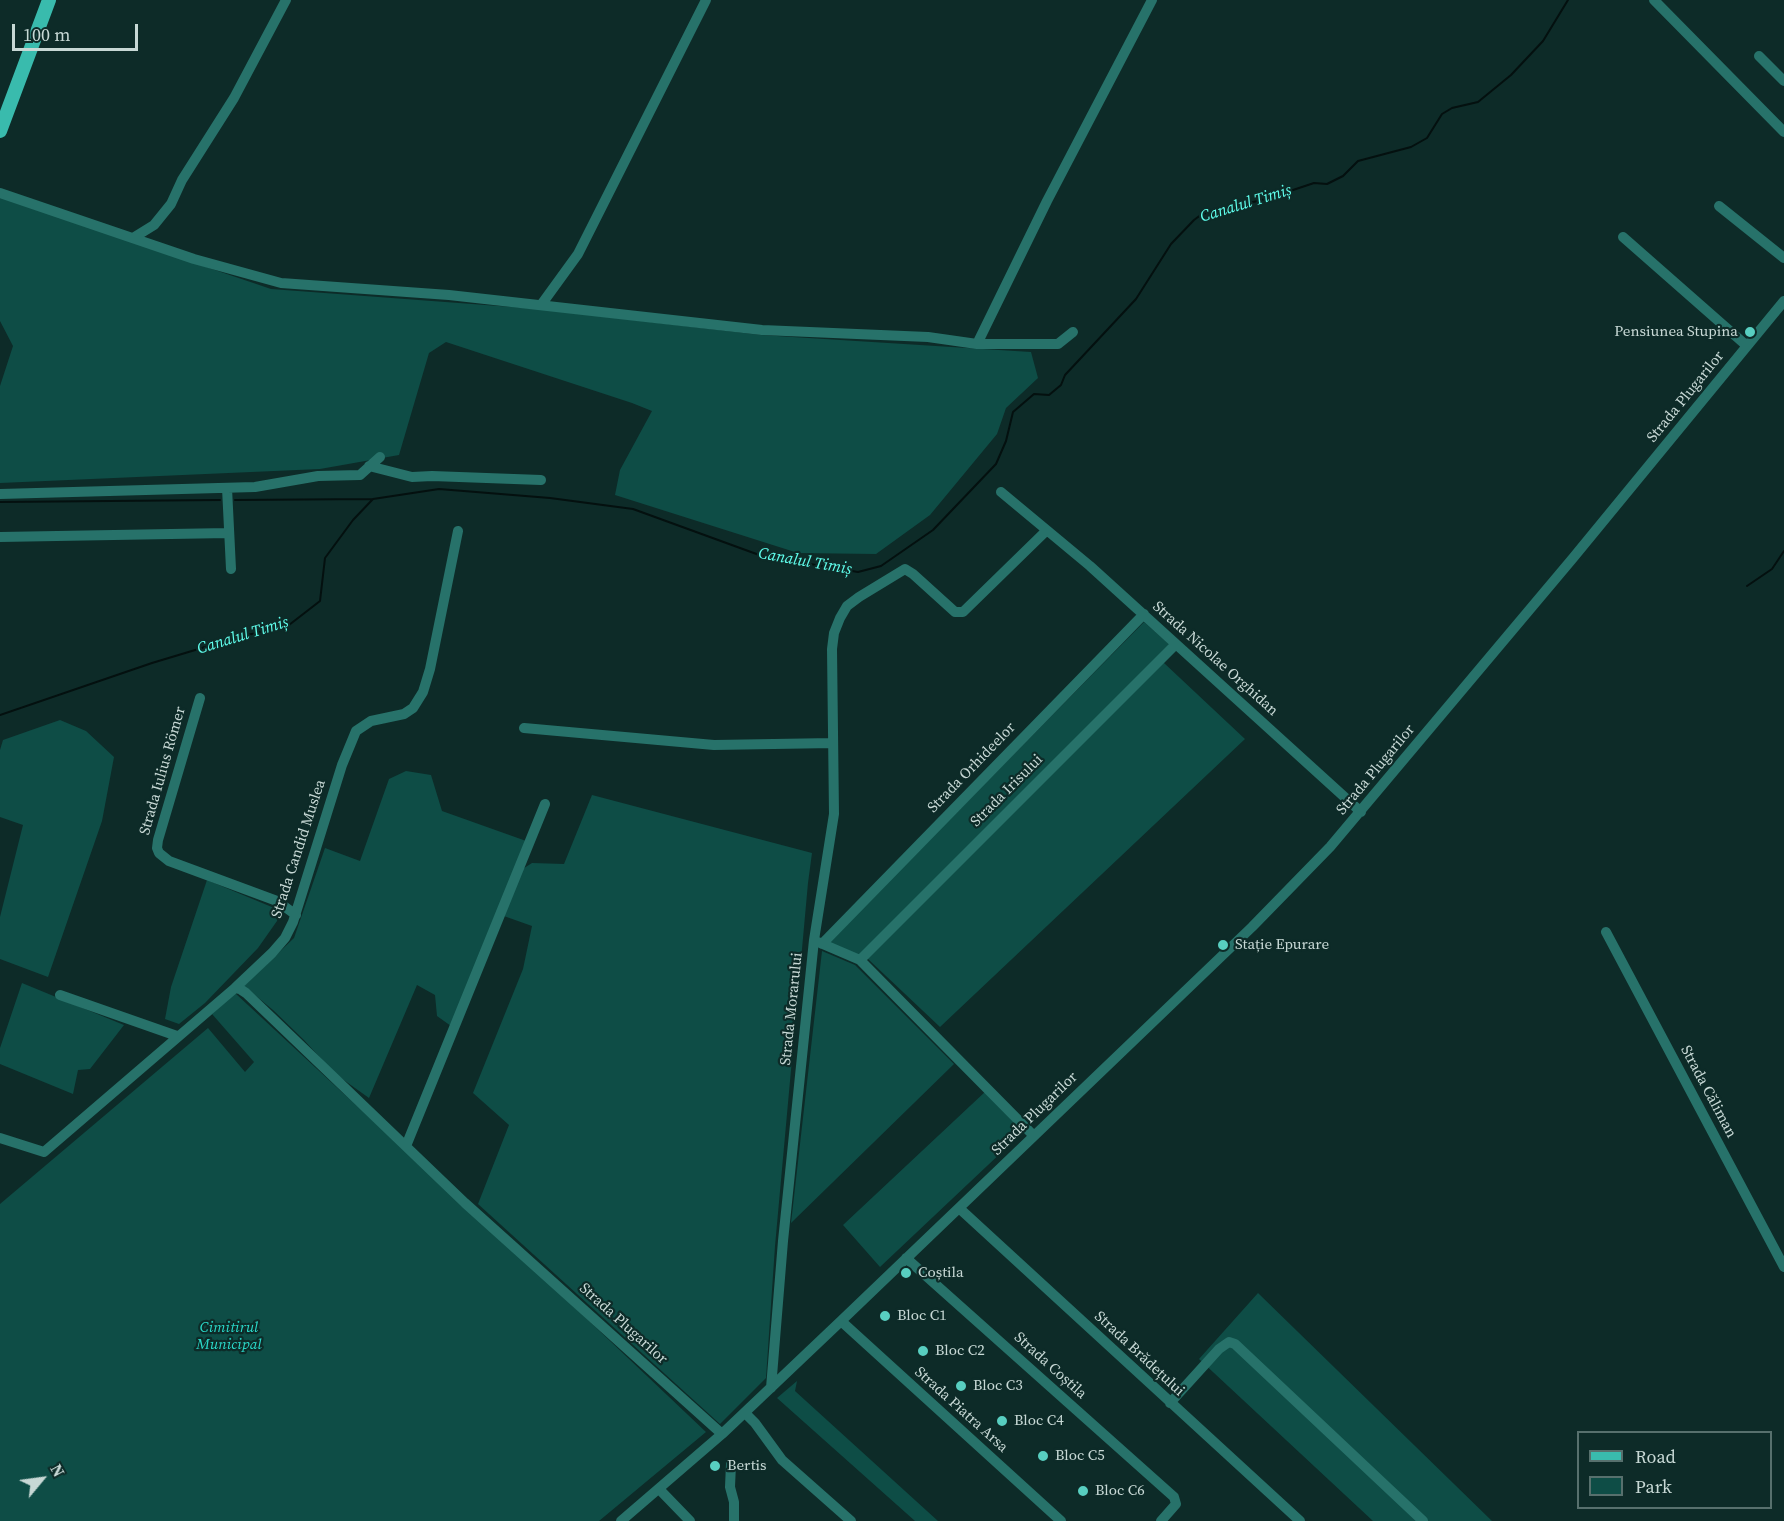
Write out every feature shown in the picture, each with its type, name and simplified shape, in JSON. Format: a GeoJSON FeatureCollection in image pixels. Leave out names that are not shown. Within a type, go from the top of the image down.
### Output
{"type":"FeatureCollection","features":[{"type":"Feature","properties":{"kind":"main road"},"geometry":{"type":"LineString","coordinates":[[30,51],[43,0]]}},
{"type":"Feature","properties":{"kind":"main road"},"geometry":{"type":"LineString","coordinates":[[0,131],[49,0]]}},
{"type":"Feature","properties":{"kind":"main road"},"geometry":{"type":"LineString","coordinates":[[30,51],[59,0]]}},
{"type":"Feature","properties":{"kind":"street"},"geometry":{"type":"LineString","coordinates":[[133,238],[154,225],[171,204],[187,171],[234,98],[286,0]]}},
{"type":"Feature","properties":{"kind":"street"},"geometry":{"type":"LineString","coordinates":[[541,305],[578,254],[706,0]]}},
{"type":"Feature","properties":{"kind":"street"},"geometry":{"type":"LineString","coordinates":[[977,344],[1047,201],[1152,0]]}},
{"type":"Feature","properties":{"kind":"street"},"geometry":{"type":"LineString","coordinates":[[1653,0],[1784,132]]}},
{"type":"Feature","properties":{"kind":"street"},"geometry":{"type":"LineString","coordinates":[[1759,56],[1784,81]]}},
{"type":"Feature","properties":{"kind":"street"},"geometry":{"type":"LineString","coordinates":[[0,193],[194,260],[281,283],[449,295],[762,330],[928,338],[977,344],[1058,344],[1073,332]]}},
{"type":"Feature","properties":{"kind":"street"},"geometry":{"type":"LineString","coordinates":[[1719,206],[1784,258]]}},
{"type":"Feature","properties":{"kind":"street"},"geometry":{"type":"LineString","coordinates":[[1623,237],[1747,346]]}},
{"type":"Feature","properties":{"kind":"street","name":"Strada Plugarilor"},"geometry":{"type":"LineString","coordinates":[[235,988],[246,993],[465,1203],[722,1434],[1252,927],[1330,847],[1784,301]]}},
{"type":"Feature","properties":{"kind":"street"},"geometry":{"type":"LineString","coordinates":[[0,494],[255,487],[318,476],[360,475],[380,457]]}},
{"type":"Feature","properties":{"kind":"street"},"geometry":{"type":"LineString","coordinates":[[369,466],[412,477],[541,480]]}},
{"type":"Feature","properties":{"kind":"street"},"geometry":{"type":"LineString","coordinates":[[227,488],[231,569]]}},
{"type":"Feature","properties":{"kind":"street","name":"Strada Nicolae Orghidan"},"geometry":{"type":"LineString","coordinates":[[1001,492],[1144,614],[1361,812]]}},
{"type":"Feature","properties":{"kind":"street","name":"Strada Candid Muslea"},"geometry":{"type":"LineString","coordinates":[[0,1138],[44,1152],[235,988],[272,954],[285,938],[296,915],[342,765],[356,731],[371,721],[404,714],[413,708],[423,692],[430,669],[458,531]]}},
{"type":"Feature","properties":{"kind":"street","name":"Strada Morarului"},"geometry":{"type":"LineString","coordinates":[[771,1388],[783,1241],[834,814],[832,649],[834,633],[847,606],[904,569],[913,574],[955,612],[963,612],[1046,531]]}},
{"type":"Feature","properties":{"kind":"street"},"geometry":{"type":"LineString","coordinates":[[0,537],[228,533]]}},
{"type":"Feature","properties":{"kind":"street","name":"Strada Orhideelor"},"geometry":{"type":"LineString","coordinates":[[818,942],[1144,614]]}},
{"type":"Feature","properties":{"kind":"street","name":"Strada Irisului"},"geometry":{"type":"LineString","coordinates":[[860,960],[1176,644]]}},
{"type":"Feature","properties":{"kind":"street","name":"Strada Iulius Römer"},"geometry":{"type":"LineString","coordinates":[[200,698],[158,840],[159,853],[169,861],[277,901],[296,915]]}},
{"type":"Feature","properties":{"kind":"street"},"geometry":{"type":"LineString","coordinates":[[524,728],[714,745],[833,743]]}},
{"type":"Feature","properties":{"kind":"street"},"geometry":{"type":"LineString","coordinates":[[406,1146],[545,804]]}},
{"type":"Feature","properties":{"kind":"street","name":"Strada Căliman"},"geometry":{"type":"LineString","coordinates":[[1606,932],[1784,1267]]}},
{"type":"Feature","properties":{"kind":"street"},"geometry":{"type":"LineString","coordinates":[[818,942],[860,960],[1034,1136]]}},
{"type":"Feature","properties":{"kind":"street"},"geometry":{"type":"LineString","coordinates":[[60,995],[177,1036]]}},
{"type":"Feature","properties":{"kind":"street","name":"Strada Brădețului"},"geometry":{"type":"LineString","coordinates":[[959,1208],[1300,1521]]}},
{"type":"Feature","properties":{"kind":"street","name":"Strada Coștila"},"geometry":{"type":"LineString","coordinates":[[906,1258],[1174,1497],[1176,1504],[1161,1521]]}},
{"type":"Feature","properties":{"kind":"street","name":"Strada Piatra Arsa"},"geometry":{"type":"LineString","coordinates":[[841,1322],[1061,1521]]}},
{"type":"Feature","properties":{"kind":"street"},"geometry":{"type":"LineString","coordinates":[[1170,1403],[1219,1348],[1229,1342],[1235,1344],[1423,1521]]}},
{"type":"Feature","properties":{"kind":"street"},"geometry":{"type":"LineString","coordinates":[[745,1413],[782,1460],[851,1521]]}},
{"type":"Feature","properties":{"kind":"street"},"geometry":{"type":"LineString","coordinates":[[621,1521],[722,1434]]}},
{"type":"Feature","properties":{"kind":"street"},"geometry":{"type":"LineString","coordinates":[[731,1464],[730,1487],[735,1502],[734,1521]]}},
{"type":"Feature","properties":{"kind":"street"},"geometry":{"type":"LineString","coordinates":[[659,1490],[690,1521]]}},
{"type":"Feature","properties":{"kind":"green space"},"geometry":{"type":"Polygon","coordinates":[[[0,197],[271,289],[539,309],[761,335],[1031,352],[1038,378],[1006,408],[997,434],[930,515],[876,554],[798,553],[615,495],[620,470],[652,411],[446,342],[429,353],[399,455],[320,469],[0,483],[0,386],[13,346],[0,321],[0,197]]]}},
{"type":"Feature","properties":{"kind":"green space"},"geometry":{"type":"Polygon","coordinates":[[[1144,622],[1170,645],[1164,663],[1245,739],[940,1027],[868,959],[828,943],[1144,622]]]}},
{"type":"Feature","properties":{"kind":"green space"},"geometry":{"type":"Polygon","coordinates":[[[60,720],[86,731],[114,757],[102,821],[48,977],[0,959],[0,917],[23,825],[0,817],[0,750],[3,740],[60,720]]]}},
{"type":"Feature","properties":{"kind":"green space"},"geometry":{"type":"Polygon","coordinates":[[[406,771],[431,775],[442,811],[529,842],[521,870],[532,863],[564,864],[592,795],[812,853],[775,1246],[766,1378],[720,1424],[478,1204],[509,1125],[473,1093],[523,969],[532,926],[501,915],[451,1026],[437,1016],[435,995],[417,985],[369,1098],[334,1073],[273,1010],[244,986],[294,938],[325,848],[360,861],[389,779],[406,771]]]}},
{"type":"Feature","properties":{"kind":"green space"},"geometry":{"type":"Polygon","coordinates":[[[207,880],[279,910],[277,921],[258,948],[205,1003],[179,1024],[165,1019],[171,987],[207,880]]]}},
{"type":"Feature","properties":{"kind":"green space"},"geometry":{"type":"Polygon","coordinates":[[[822,951],[855,965],[954,1064],[791,1223],[822,951]]]}},
{"type":"Feature","properties":{"kind":"green space"},"geometry":{"type":"Polygon","coordinates":[[[22,983],[124,1025],[90,1069],[78,1070],[73,1094],[0,1064],[0,1048],[22,983]]]}},
{"type":"Feature","properties":{"kind":"green space","name":"Cimitirul Municipal"},"geometry":{"type":"Polygon","coordinates":[[[235,993],[706,1432],[599,1521],[0,1521],[0,1204],[208,1028],[245,1072],[254,1062],[212,1014],[235,993]]]}},
{"type":"Feature","properties":{"kind":"green space"},"geometry":{"type":"Polygon","coordinates":[[[986,1091],[1023,1132],[880,1267],[843,1225],[986,1091]]]}},
{"type":"Feature","properties":{"kind":"green space"},"geometry":{"type":"Polygon","coordinates":[[[1258,1293],[1492,1521],[1373,1521],[1199,1359],[1258,1293]]]}},
{"type":"Feature","properties":{"kind":"green space"},"geometry":{"type":"Polygon","coordinates":[[[797,1381],[795,1391],[938,1521],[915,1521],[777,1398],[797,1381]]]}},
{"type":"Feature","properties":{"kind":"waterway","name":"Canalul Timiș"},"geometry":{"type":"LineString","coordinates":[[0,715],[152,663],[235,638],[289,625],[320,601],[325,558],[353,520],[373,499],[439,489],[550,498],[633,509],[762,556],[858,572],[881,566],[933,530],[996,464],[1006,441],[1013,412],[1034,394],[1049,395],[1061,385],[1065,375],[1136,299],[1171,244],[1194,220],[1202,214],[1266,199],[1314,183],[1327,184],[1343,176],[1358,161],[1411,147],[1427,138],[1442,114],[1452,108],[1478,102],[1511,75],[1543,41],[1568,0]]}},
{"type":"Feature","properties":{"kind":"waterway"},"geometry":{"type":"LineString","coordinates":[[235,500],[373,499]]}},
{"type":"Feature","properties":{"kind":"waterway"},"geometry":{"type":"LineString","coordinates":[[0,502],[220,500]]}},
{"type":"Feature","properties":{"kind":"waterway"},"geometry":{"type":"LineString","coordinates":[[1747,586],[1772,569],[1784,551]]}},
{"type":"Feature","properties":{"kind":"place","name":"Pensiunea Stupina"},"geometry":{"type":"Point","coordinates":[1750,332]}},
{"type":"Feature","properties":{"kind":"place","name":"Stație Epurare"},"geometry":{"type":"Point","coordinates":[1223,945]}},
{"type":"Feature","properties":{"kind":"place","name":"Coștila"},"geometry":{"type":"Point","coordinates":[906,1273]}},
{"type":"Feature","properties":{"kind":"place","name":"Bloc C1"},"geometry":{"type":"Point","coordinates":[885,1316]}},
{"type":"Feature","properties":{"kind":"place","name":"Bloc C2"},"geometry":{"type":"Point","coordinates":[923,1351]}},
{"type":"Feature","properties":{"kind":"place","name":"Bloc C3"},"geometry":{"type":"Point","coordinates":[961,1386]}},
{"type":"Feature","properties":{"kind":"place","name":"Bloc C4"},"geometry":{"type":"Point","coordinates":[1002,1421]}},
{"type":"Feature","properties":{"kind":"place","name":"Bloc C5"},"geometry":{"type":"Point","coordinates":[1043,1456]}},
{"type":"Feature","properties":{"kind":"place","name":"Bertis"},"geometry":{"type":"Point","coordinates":[715,1466]}},
{"type":"Feature","properties":{"kind":"place","name":"Bloc C6"},"geometry":{"type":"Point","coordinates":[1083,1491]}}]}
